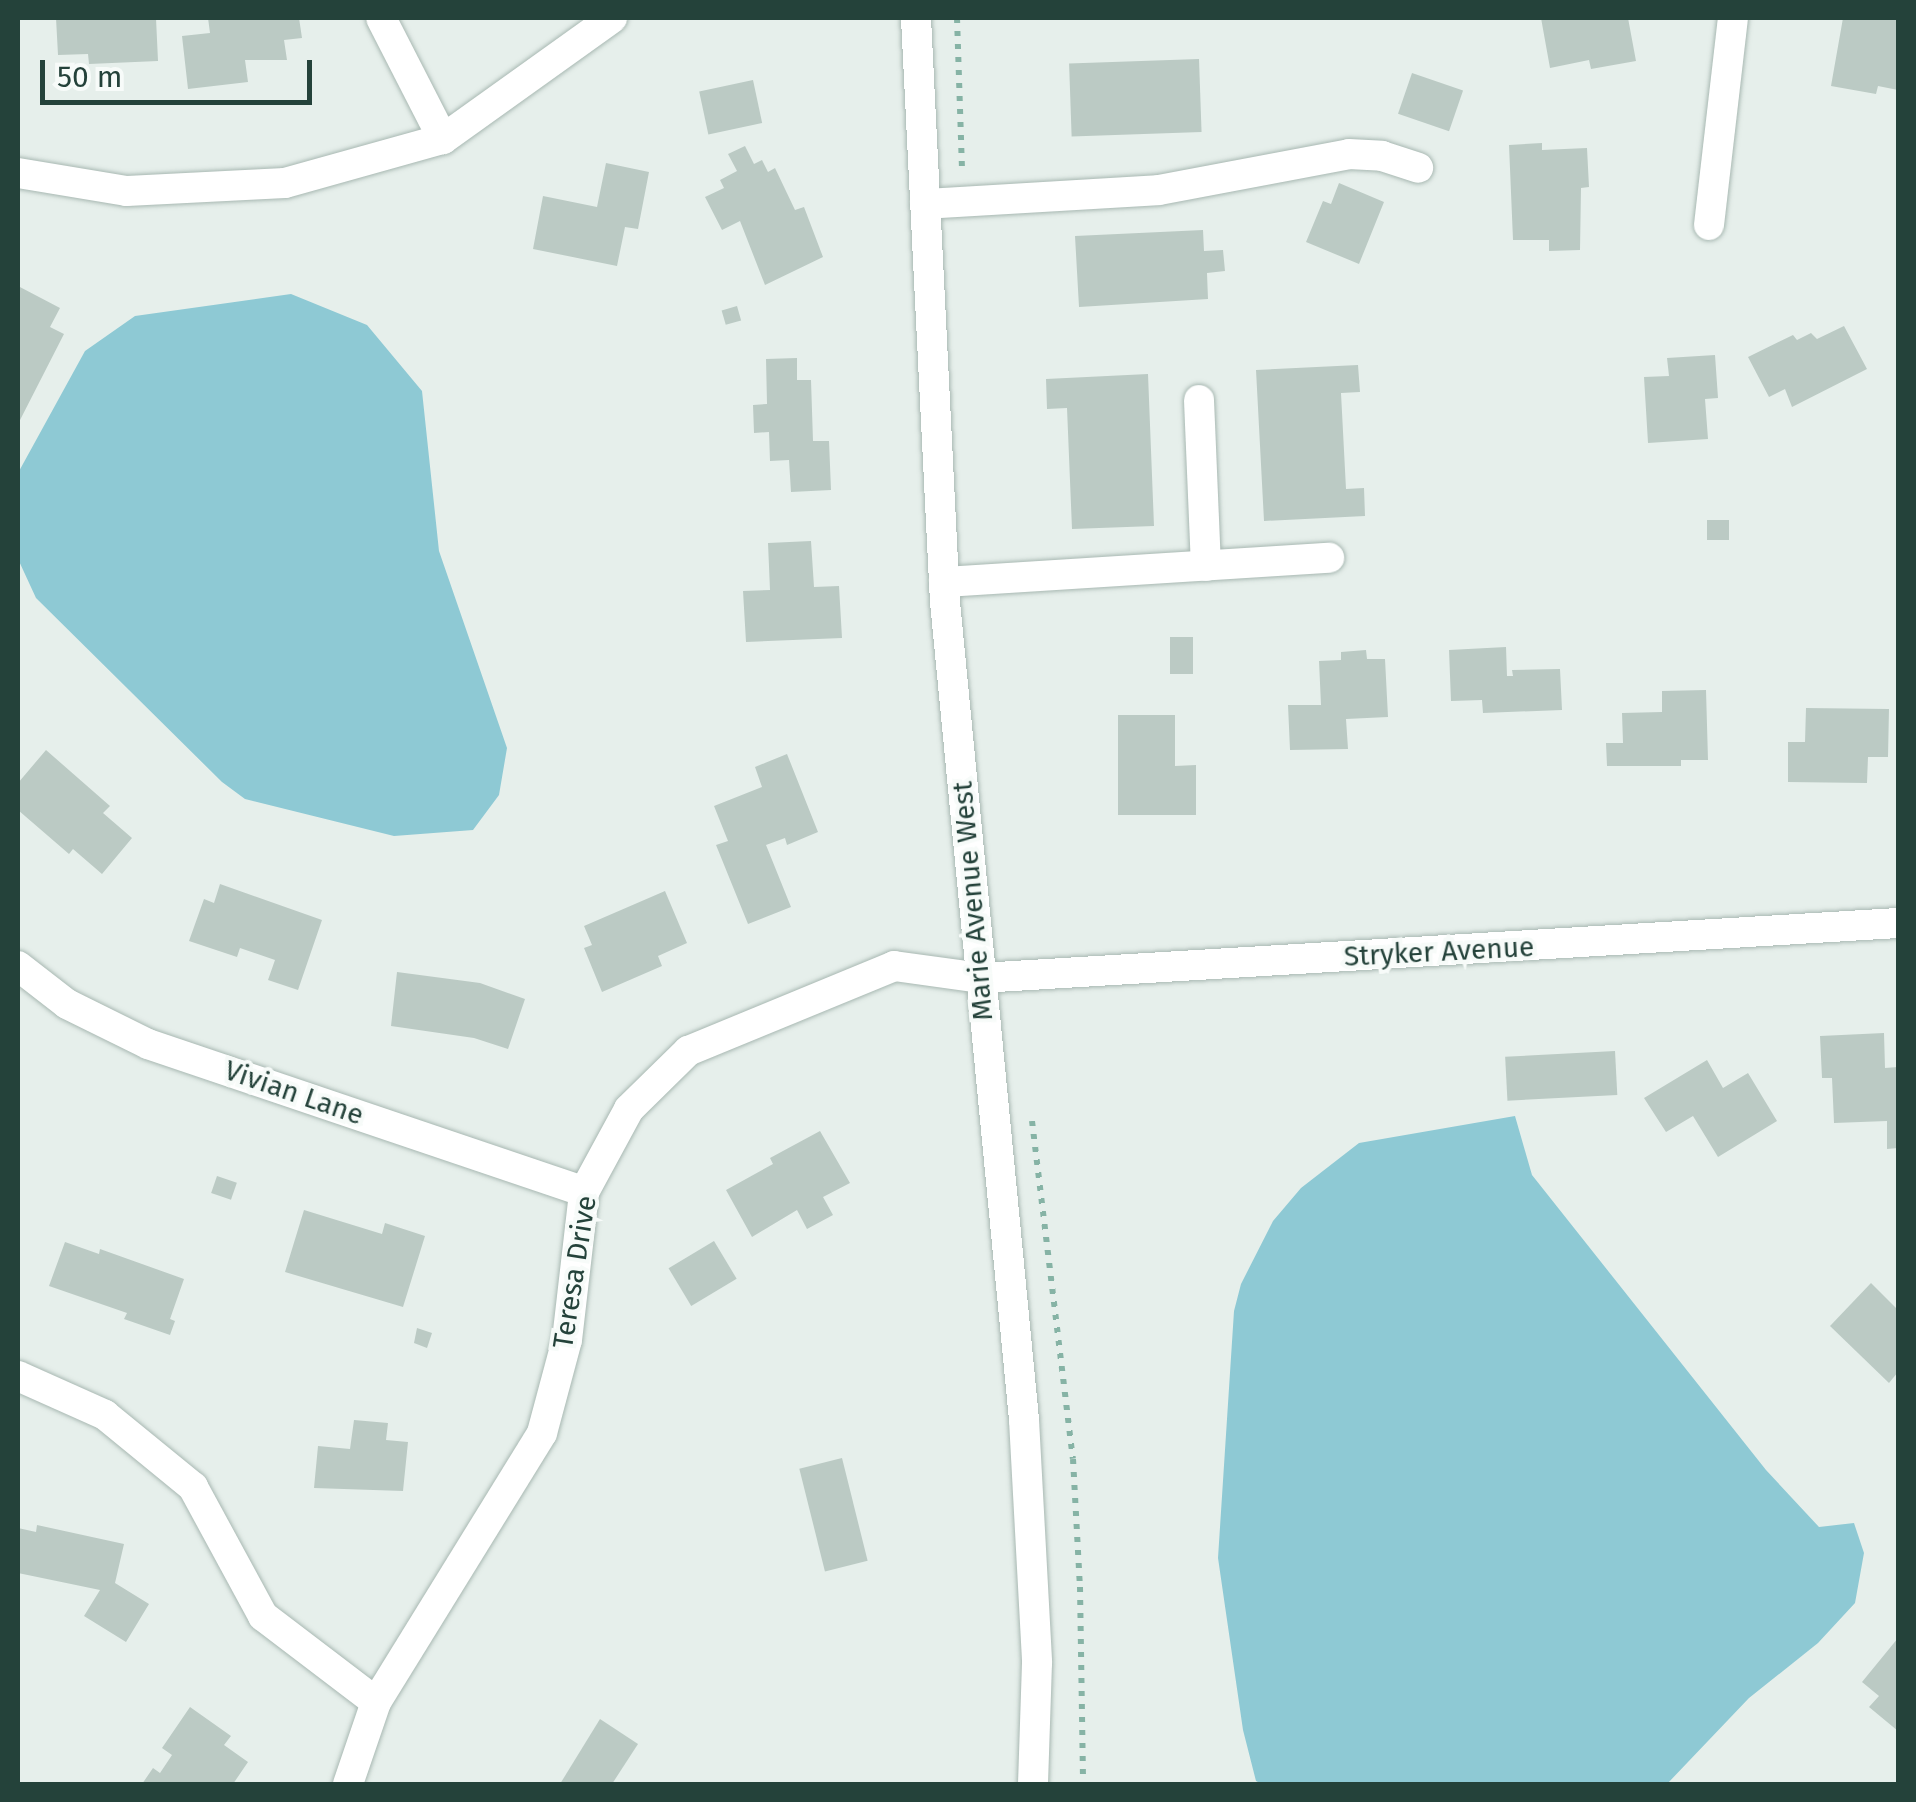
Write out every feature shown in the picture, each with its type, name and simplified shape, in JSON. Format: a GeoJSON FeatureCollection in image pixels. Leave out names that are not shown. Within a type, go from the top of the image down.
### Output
{"type":"FeatureCollection","features":[{"type":"Feature","properties":{"kind":"street"},"geometry":{"type":"LineString","coordinates":[[381,18],[443,139]]}},
{"type":"Feature","properties":{"kind":"street"},"geometry":{"type":"LineString","coordinates":[[18,173],[127,191],[285,184],[443,139],[612,18]]}},
{"type":"Feature","properties":{"kind":"street","name":"Marie Avenue West"},"geometry":{"type":"LineString","coordinates":[[916,18],[944,582],[1024,1420],[1036,1663],[1033,1784]]}},
{"type":"Feature","properties":{"kind":"street"},"geometry":{"type":"LineString","coordinates":[[1709,224],[1733,18]]}},
{"type":"Feature","properties":{"kind":"street"},"geometry":{"type":"LineString","coordinates":[[925,204],[1205,184],[1349,154],[1382,156],[1418,168]]}},
{"type":"Feature","properties":{"kind":"street"},"geometry":{"type":"LineString","coordinates":[[1199,400],[1206,566]]}},
{"type":"Feature","properties":{"kind":"street"},"geometry":{"type":"LineString","coordinates":[[944,582],[1329,558]]}},
{"type":"Feature","properties":{"kind":"street","name":"Stryker Avenue"},"geometry":{"type":"LineString","coordinates":[[980,978],[1898,923]]}},
{"type":"Feature","properties":{"kind":"street","name":"Vivian Lane"},"geometry":{"type":"LineString","coordinates":[[18,966],[67,1004],[148,1044],[584,1192]]}},
{"type":"Feature","properties":{"kind":"street","name":"Teresa Drive"},"geometry":{"type":"LineString","coordinates":[[348,1784],[376,1702],[542,1432],[567,1340],[584,1192],[628,1109],[688,1051],[894,966],[980,978]]}},
{"type":"Feature","properties":{"kind":"street"},"geometry":{"type":"LineString","coordinates":[[18,1376],[105,1416],[193,1486],[263,1616],[376,1702]]}},
{"type":"Feature","properties":{"kind":"path"},"geometry":{"type":"LineString","coordinates":[[957,18],[962,202]]}},
{"type":"Feature","properties":{"kind":"path"},"geometry":{"type":"LineString","coordinates":[[1031,1115],[1072,1460],[1080,1587],[1083,1784]]}},
{"type":"Feature","properties":{"kind":"water"},"geometry":{"type":"Polygon","coordinates":[[[291,294],[367,325],[422,391],[439,551],[507,748],[499,795],[473,830],[394,836],[245,799],[222,782],[36,598],[18,559],[18,473],[85,351],[135,316],[291,294]]]}},
{"type":"Feature","properties":{"kind":"water"},"geometry":{"type":"Polygon","coordinates":[[[1515,1116],[1532,1175],[1766,1470],[1819,1527],[1854,1523],[1864,1553],[1855,1603],[1818,1643],[1749,1698],[1667,1784],[1262,1784],[1256,1781],[1243,1730],[1218,1558],[1234,1311],[1241,1284],[1273,1221],[1301,1188],[1359,1143],[1515,1116]]]}},
{"type":"Feature","properties":{"kind":"building"},"geometry":{"type":"Polygon","coordinates":[[[56,18],[156,18],[158,61],[89,64],[88,54],[58,55],[56,18]]]}},
{"type":"Feature","properties":{"kind":"building"},"geometry":{"type":"Polygon","coordinates":[[[208,18],[299,18],[302,38],[284,40],[287,60],[245,60],[248,82],[188,89],[182,36],[210,33],[208,18]]]}},
{"type":"Feature","properties":{"kind":"building"},"geometry":{"type":"Polygon","coordinates":[[[1541,18],[1628,18],[1636,61],[1591,69],[1589,60],[1550,68],[1541,18]]]}},
{"type":"Feature","properties":{"kind":"building"},"geometry":{"type":"Polygon","coordinates":[[[1843,18],[1898,18],[1898,90],[1878,86],[1876,94],[1831,86],[1843,18]]]}},
{"type":"Feature","properties":{"kind":"building"},"geometry":{"type":"Polygon","coordinates":[[[1199,59],[1202,132],[1072,136],[1069,64],[1199,59]]]}},
{"type":"Feature","properties":{"kind":"building"},"geometry":{"type":"Polygon","coordinates":[[[1412,73],[1463,91],[1449,131],[1398,114],[1412,73]]]}},
{"type":"Feature","properties":{"kind":"building"},"geometry":{"type":"Polygon","coordinates":[[[753,80],[762,123],[708,134],[699,91],[753,80]]]}},
{"type":"Feature","properties":{"kind":"building"},"geometry":{"type":"Polygon","coordinates":[[[1542,143],[1542,150],[1587,148],[1589,187],[1581,188],[1580,250],[1549,251],[1549,240],[1513,240],[1509,145],[1542,143]]]}},
{"type":"Feature","properties":{"kind":"building"},"geometry":{"type":"Polygon","coordinates":[[[745,146],[754,164],[762,160],[768,172],[775,168],[795,210],[804,207],[823,257],[765,285],[740,221],[722,230],[705,197],[724,188],[720,180],[737,171],[728,154],[745,146]]]}},
{"type":"Feature","properties":{"kind":"building"},"geometry":{"type":"Polygon","coordinates":[[[606,163],[649,172],[638,229],[625,227],[617,266],[533,249],[543,196],[597,207],[606,163]]]}},
{"type":"Feature","properties":{"kind":"building"},"geometry":{"type":"Polygon","coordinates":[[[1339,183],[1384,202],[1359,264],[1306,242],[1323,201],[1331,204],[1339,183]]]}},
{"type":"Feature","properties":{"kind":"building"},"geometry":{"type":"Polygon","coordinates":[[[1203,230],[1204,251],[1223,250],[1225,271],[1207,273],[1208,299],[1079,307],[1075,236],[1203,230]]]}},
{"type":"Feature","properties":{"kind":"building"},"geometry":{"type":"Polygon","coordinates":[[[18,286],[60,308],[50,327],[64,334],[18,424],[18,286]]]}},
{"type":"Feature","properties":{"kind":"building"},"geometry":{"type":"Polygon","coordinates":[[[737,306],[741,320],[726,325],[722,310],[737,306]]]}},
{"type":"Feature","properties":{"kind":"building"},"geometry":{"type":"Polygon","coordinates":[[[1844,326],[1867,369],[1792,407],[1785,389],[1769,397],[1748,357],[1793,335],[1797,340],[1811,333],[1817,339],[1844,326]]]}},
{"type":"Feature","properties":{"kind":"building"},"geometry":{"type":"Polygon","coordinates":[[[1715,355],[1718,398],[1705,399],[1708,439],[1648,443],[1644,377],[1669,376],[1667,358],[1715,355]]]}},
{"type":"Feature","properties":{"kind":"building"},"geometry":{"type":"Polygon","coordinates":[[[797,358],[797,380],[811,380],[813,441],[829,441],[831,490],[791,492],[789,460],[770,461],[769,432],[754,433],[753,405],[767,404],[766,359],[797,358]]]}},
{"type":"Feature","properties":{"kind":"building"},"geometry":{"type":"Polygon","coordinates":[[[1358,365],[1360,392],[1341,393],[1346,489],[1364,488],[1365,516],[1264,521],[1256,370],[1358,365]]]}},
{"type":"Feature","properties":{"kind":"building"},"geometry":{"type":"Polygon","coordinates":[[[1148,374],[1154,526],[1072,529],[1067,408],[1047,409],[1046,379],[1148,374]]]}},
{"type":"Feature","properties":{"kind":"building"},"geometry":{"type":"Polygon","coordinates":[[[1707,520],[1729,520],[1729,540],[1707,540],[1707,520]]]}},
{"type":"Feature","properties":{"kind":"building"},"geometry":{"type":"Polygon","coordinates":[[[811,541],[814,587],[839,586],[842,638],[746,642],[743,591],[770,590],[768,543],[811,541]]]}},
{"type":"Feature","properties":{"kind":"building"},"geometry":{"type":"Polygon","coordinates":[[[1170,637],[1193,637],[1193,674],[1170,674],[1170,637]]]}},
{"type":"Feature","properties":{"kind":"building"},"geometry":{"type":"Polygon","coordinates":[[[1506,647],[1507,676],[1513,676],[1512,670],[1560,669],[1562,710],[1483,713],[1482,700],[1451,701],[1449,650],[1506,647]]]}},
{"type":"Feature","properties":{"kind":"building"},"geometry":{"type":"Polygon","coordinates":[[[1366,650],[1367,659],[1385,659],[1388,717],[1346,719],[1348,749],[1290,750],[1288,705],[1321,705],[1319,661],[1341,660],[1341,652],[1366,650]]]}},
{"type":"Feature","properties":{"kind":"building"},"geometry":{"type":"Polygon","coordinates":[[[1706,690],[1708,760],[1681,760],[1681,766],[1607,766],[1606,743],[1623,743],[1622,713],[1662,712],[1662,691],[1706,690]]]}},
{"type":"Feature","properties":{"kind":"building"},"geometry":{"type":"Polygon","coordinates":[[[1806,708],[1889,709],[1888,757],[1868,757],[1867,783],[1788,782],[1788,742],[1805,742],[1806,708]]]}},
{"type":"Feature","properties":{"kind":"building"},"geometry":{"type":"Polygon","coordinates":[[[1118,715],[1175,715],[1175,766],[1196,765],[1196,815],[1118,815],[1118,715]]]}},
{"type":"Feature","properties":{"kind":"building"},"geometry":{"type":"Polygon","coordinates":[[[46,750],[110,806],[103,813],[132,838],[102,874],[73,849],[69,854],[18,810],[18,783],[46,750]]]}},
{"type":"Feature","properties":{"kind":"building"},"geometry":{"type":"Polygon","coordinates":[[[787,754],[818,832],[787,845],[785,838],[766,845],[791,907],[748,924],[716,845],[728,841],[714,806],[762,787],[755,767],[787,754]]]}},
{"type":"Feature","properties":{"kind":"building"},"geometry":{"type":"Polygon","coordinates":[[[220,884],[322,920],[298,990],[268,980],[275,960],[240,948],[237,957],[189,941],[204,899],[214,903],[220,884]]]}},
{"type":"Feature","properties":{"kind":"building"},"geometry":{"type":"Polygon","coordinates":[[[665,891],[687,943],[658,956],[662,966],[602,992],[584,948],[592,945],[584,926],[665,891]]]}},
{"type":"Feature","properties":{"kind":"building"},"geometry":{"type":"Polygon","coordinates":[[[397,972],[480,983],[525,999],[508,1049],[474,1038],[391,1026],[397,972]]]}},
{"type":"Feature","properties":{"kind":"building"},"geometry":{"type":"Polygon","coordinates":[[[1884,1033],[1885,1068],[1898,1067],[1898,1148],[1887,1149],[1887,1121],[1834,1123],[1832,1078],[1822,1078],[1820,1036],[1884,1033]]]}},
{"type":"Feature","properties":{"kind":"building"},"geometry":{"type":"Polygon","coordinates":[[[1615,1051],[1617,1095],[1507,1101],[1505,1057],[1615,1051]]]}},
{"type":"Feature","properties":{"kind":"building"},"geometry":{"type":"Polygon","coordinates":[[[1707,1060],[1723,1088],[1748,1073],[1777,1121],[1718,1157],[1693,1116],[1666,1132],[1644,1098],[1707,1060]]]}},
{"type":"Feature","properties":{"kind":"building"},"geometry":{"type":"Polygon","coordinates":[[[820,1131],[850,1183],[823,1197],[833,1215],[807,1229],[797,1210],[752,1237],[726,1190],[773,1164],[770,1158],[820,1131]]]}},
{"type":"Feature","properties":{"kind":"building"},"geometry":{"type":"Polygon","coordinates":[[[217,1176],[237,1183],[231,1200],[211,1193],[217,1176]]]}},
{"type":"Feature","properties":{"kind":"building"},"geometry":{"type":"Polygon","coordinates":[[[304,1210],[382,1234],[385,1223],[425,1236],[403,1307],[285,1272],[304,1210]]]}},
{"type":"Feature","properties":{"kind":"building"},"geometry":{"type":"Polygon","coordinates":[[[714,1241],[737,1279],[691,1306],[669,1268],[714,1241]]]}},
{"type":"Feature","properties":{"kind":"building"},"geometry":{"type":"Polygon","coordinates":[[[65,1242],[99,1254],[100,1249],[184,1279],[170,1319],[175,1321],[170,1335],[124,1319],[127,1313],[49,1286],[65,1242]]]}},
{"type":"Feature","properties":{"kind":"building"},"geometry":{"type":"Polygon","coordinates":[[[1871,1283],[1898,1310],[1898,1372],[1889,1383],[1830,1326],[1871,1283]]]}},
{"type":"Feature","properties":{"kind":"building"},"geometry":{"type":"Polygon","coordinates":[[[417,1328],[432,1333],[427,1348],[414,1343],[417,1328]]]}},
{"type":"Feature","properties":{"kind":"building"},"geometry":{"type":"Polygon","coordinates":[[[354,1420],[388,1423],[386,1440],[408,1442],[403,1491],[314,1488],[318,1446],[350,1449],[354,1420]]]}},
{"type":"Feature","properties":{"kind":"building"},"geometry":{"type":"Polygon","coordinates":[[[842,1458],[868,1561],[825,1571],[799,1469],[842,1458]]]}},
{"type":"Feature","properties":{"kind":"building"},"geometry":{"type":"Polygon","coordinates":[[[37,1525],[124,1544],[115,1583],[149,1604],[126,1642],[84,1616],[100,1590],[18,1573],[18,1528],[36,1532],[37,1525]]]}},
{"type":"Feature","properties":{"kind":"building"},"geometry":{"type":"Polygon","coordinates":[[[1898,1638],[1898,1731],[1869,1707],[1879,1696],[1862,1682],[1898,1638]]]}},
{"type":"Feature","properties":{"kind":"building"},"geometry":{"type":"Polygon","coordinates":[[[190,1707],[231,1736],[224,1745],[248,1762],[233,1784],[142,1784],[153,1768],[160,1773],[172,1755],[162,1748],[190,1707]]]}},
{"type":"Feature","properties":{"kind":"building"},"geometry":{"type":"Polygon","coordinates":[[[600,1719],[638,1744],[612,1784],[560,1784],[600,1719]]]}}]}
